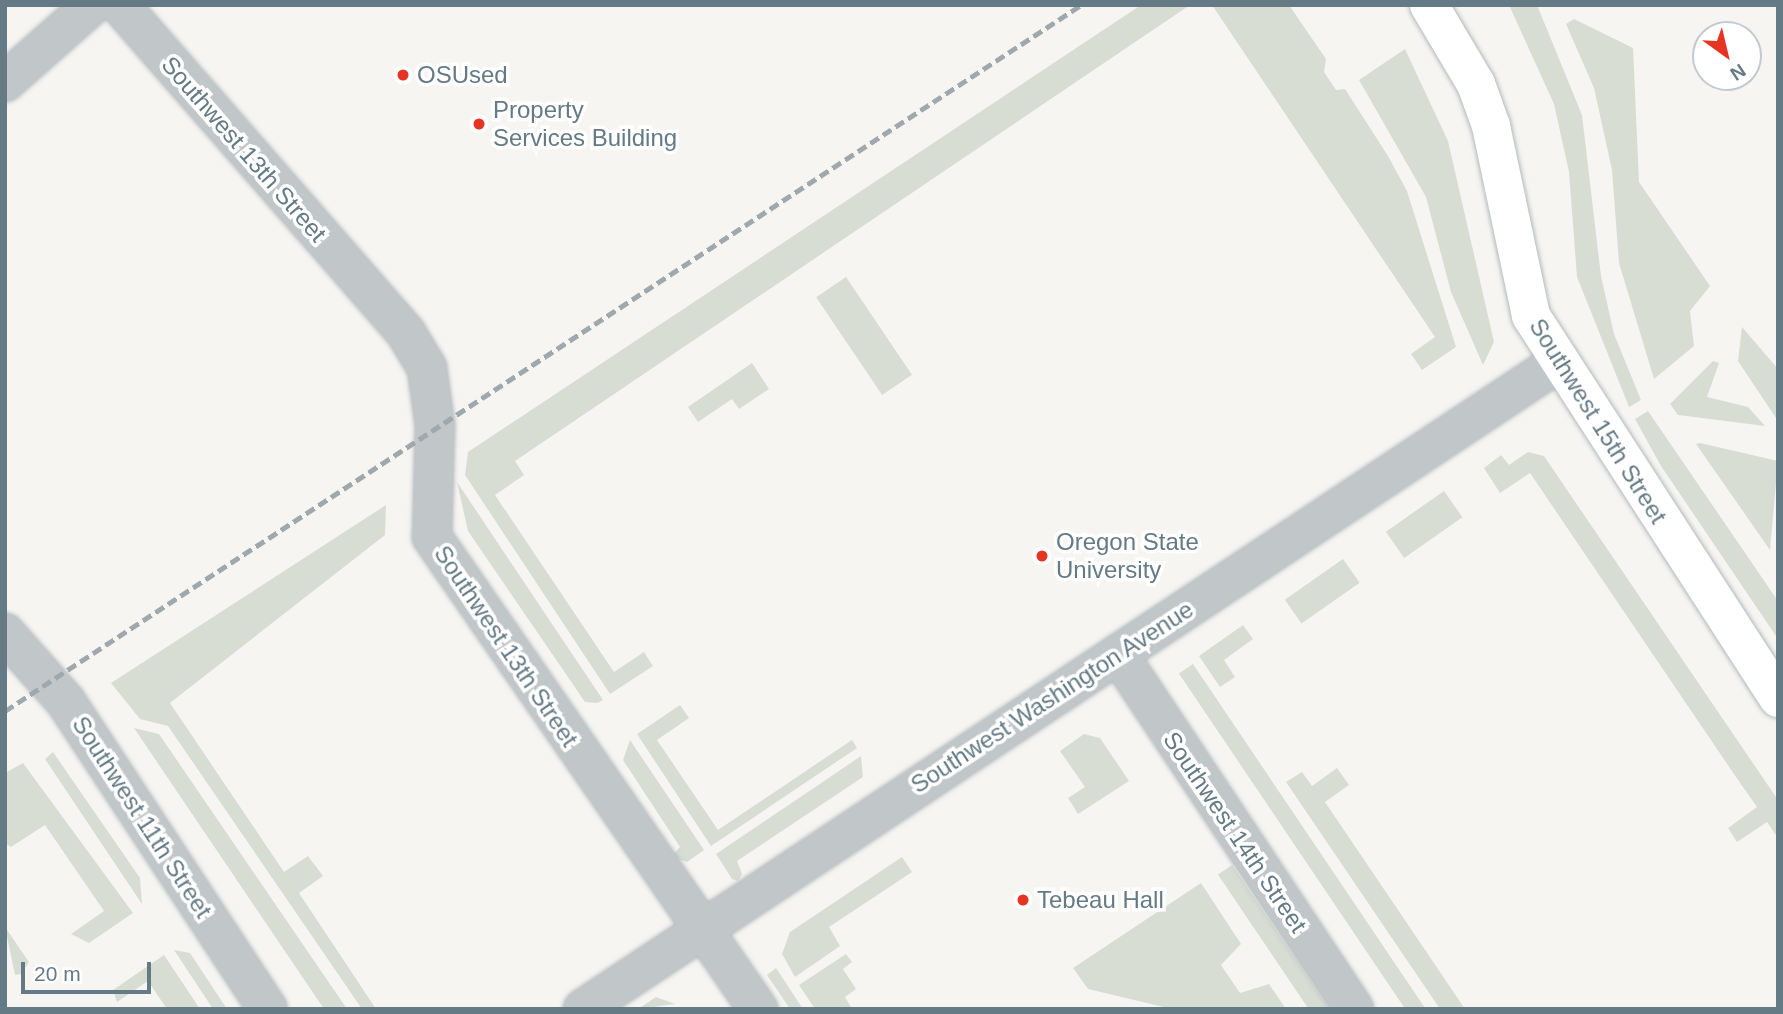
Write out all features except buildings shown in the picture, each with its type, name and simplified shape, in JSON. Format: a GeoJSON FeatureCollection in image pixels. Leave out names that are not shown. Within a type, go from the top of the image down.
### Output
{"type":"FeatureCollection","features":[{"type":"Feature","properties":{"kind":"main road","name":"Southwest 15th Street"},"geometry":{"type":"LineString","coordinates":[[1429,5],[1476,84],[1491,126],[1521,282],[1556,364],[1778,698]]}},
{"type":"Feature","properties":{"kind":"street"},"geometry":{"type":"LineString","coordinates":[[5,82],[92,5]]}},
{"type":"Feature","properties":{"kind":"street","name":"Southwest 13th Street"},"geometry":{"type":"LineString","coordinates":[[120,5],[406,333],[427,368],[435,426],[432,537],[758,1009]]}},
{"type":"Feature","properties":{"kind":"street","name":"Southwest Washington Avenue"},"geometry":{"type":"LineString","coordinates":[[583,1009],[1556,364]]}},
{"type":"Feature","properties":{"kind":"street","name":"Southwest 11th Street"},"geometry":{"type":"LineString","coordinates":[[5,633],[66,702],[268,1009]]}},
{"type":"Feature","properties":{"kind":"street","name":"Southwest 14th Street"},"geometry":{"type":"LineString","coordinates":[[1118,654],[1354,1009]]}},
{"type":"Feature","properties":{"kind":"shaded area"},"geometry":{"type":"Polygon","coordinates":[[[1141,5],[1190,5],[515,461],[524,475],[495,495],[614,672],[644,652],[653,666],[610,694],[465,475],[468,452],[1141,5]]]}},
{"type":"Feature","properties":{"kind":"shaded area"},"geometry":{"type":"Polygon","coordinates":[[[1212,5],[1289,5],[1326,59],[1324,72],[1336,90],[1345,89],[1388,156],[1407,191],[1456,347],[1422,370],[1411,354],[1435,337],[1212,5]]]}},
{"type":"Feature","properties":{"kind":"shaded area"},"geometry":{"type":"Polygon","coordinates":[[[1509,5],[1537,5],[1582,115],[1601,276],[1614,334],[1641,400],[1629,407],[1577,277],[1569,172],[1554,104],[1509,5]]]}},
{"type":"Feature","properties":{"kind":"shaded area"},"geometry":{"type":"Polygon","coordinates":[[[1574,19],[1633,48],[1639,182],[1710,286],[1690,311],[1694,346],[1654,379],[1619,263],[1612,170],[1594,88],[1566,24],[1574,19]]]}},
{"type":"Feature","properties":{"kind":"shaded area"},"geometry":{"type":"Polygon","coordinates":[[[1405,49],[1448,141],[1494,342],[1483,365],[1451,292],[1426,197],[1359,80],[1405,49]]]}},
{"type":"Feature","properties":{"kind":"shaded area"},"geometry":{"type":"Polygon","coordinates":[[[846,277],[912,375],[882,395],[816,297],[846,277]]]}},
{"type":"Feature","properties":{"kind":"shaded area"},"geometry":{"type":"Polygon","coordinates":[[[1742,327],[1778,369],[1778,421],[1738,361],[1742,327]]]}},
{"type":"Feature","properties":{"kind":"shaded area"},"geometry":{"type":"Polygon","coordinates":[[[1713,361],[1719,363],[1707,397],[1748,407],[1765,426],[1678,415],[1670,404],[1713,361]]]}},
{"type":"Feature","properties":{"kind":"shaded area"},"geometry":{"type":"Polygon","coordinates":[[[752,363],[769,389],[739,409],[732,399],[698,422],[688,407],[752,363]]]}},
{"type":"Feature","properties":{"kind":"shaded area"},"geometry":{"type":"Polygon","coordinates":[[[1648,411],[1778,601],[1778,639],[1661,466],[1635,419],[1648,411]]]}},
{"type":"Feature","properties":{"kind":"shaded area"},"geometry":{"type":"Polygon","coordinates":[[[1696,444],[1778,461],[1770,550],[1696,444]]]}},
{"type":"Feature","properties":{"kind":"shaded area"},"geometry":{"type":"Polygon","coordinates":[[[1528,452],[1544,456],[1778,800],[1778,838],[1767,822],[1737,842],[1728,828],[1757,807],[1530,473],[1500,493],[1484,468],[1501,455],[1509,465],[1528,452]]]}},
{"type":"Feature","properties":{"kind":"shaded area"},"geometry":{"type":"Polygon","coordinates":[[[457,482],[603,700],[597,703],[585,702],[468,531],[457,482]]]}},
{"type":"Feature","properties":{"kind":"shaded area"},"geometry":{"type":"Polygon","coordinates":[[[1444,491],[1462,517],[1404,558],[1386,532],[1444,491]]]}},
{"type":"Feature","properties":{"kind":"shaded area"},"geometry":{"type":"Polygon","coordinates":[[[386,505],[385,535],[170,703],[284,872],[308,856],[323,876],[299,893],[376,1009],[362,1009],[168,726],[140,719],[111,683],[386,505]]]}},
{"type":"Feature","properties":{"kind":"shaded area"},"geometry":{"type":"Polygon","coordinates":[[[1343,559],[1360,583],[1301,623],[1285,600],[1343,559]]]}},
{"type":"Feature","properties":{"kind":"shaded area"},"geometry":{"type":"Polygon","coordinates":[[[1243,625],[1253,639],[1224,660],[1235,677],[1220,687],[1199,656],[1243,625]]]}},
{"type":"Feature","properties":{"kind":"shaded area"},"geometry":{"type":"Polygon","coordinates":[[[1193,664],[1426,1009],[1405,1009],[1179,674],[1193,664]]]}},
{"type":"Feature","properties":{"kind":"shaded area"},"geometry":{"type":"Polygon","coordinates":[[[680,705],[689,718],[657,740],[718,830],[852,740],[857,748],[711,846],[637,734],[680,705]]]}},
{"type":"Feature","properties":{"kind":"shaded area"},"geometry":{"type":"Polygon","coordinates":[[[134,728],[159,734],[347,1009],[324,1009],[134,728]]]}},
{"type":"Feature","properties":{"kind":"shaded area"},"geometry":{"type":"Polygon","coordinates":[[[1084,734],[1100,738],[1129,781],[1078,814],[1068,798],[1085,787],[1060,751],[1084,734]]]}},
{"type":"Feature","properties":{"kind":"shaded area"},"geometry":{"type":"Polygon","coordinates":[[[630,740],[704,850],[687,862],[671,857],[680,847],[623,760],[630,740]]]}},
{"type":"Feature","properties":{"kind":"shaded area"},"geometry":{"type":"Polygon","coordinates":[[[53,752],[140,878],[142,904],[45,759],[53,752]]]}},
{"type":"Feature","properties":{"kind":"shaded area"},"geometry":{"type":"Polygon","coordinates":[[[861,756],[863,777],[737,861],[742,874],[738,881],[732,879],[716,854],[861,756]]]}},
{"type":"Feature","properties":{"kind":"shaded area"},"geometry":{"type":"Polygon","coordinates":[[[23,763],[133,913],[89,943],[71,934],[104,911],[45,825],[11,847],[5,843],[5,773],[23,763]]]}},
{"type":"Feature","properties":{"kind":"shaded area"},"geometry":{"type":"Polygon","coordinates":[[[1337,768],[1349,785],[1325,802],[1465,1009],[1440,1009],[1286,782],[1302,772],[1312,786],[1337,768]]]}},
{"type":"Feature","properties":{"kind":"shaded area"},"geometry":{"type":"Polygon","coordinates":[[[902,857],[912,872],[829,927],[840,946],[795,977],[782,954],[790,932],[902,857]]]}},
{"type":"Feature","properties":{"kind":"shaded area"},"geometry":{"type":"Polygon","coordinates":[[[1232,865],[1329,1009],[1309,1009],[1218,875],[1232,865]]]}},
{"type":"Feature","properties":{"kind":"shaded area"},"geometry":{"type":"Polygon","coordinates":[[[1201,883],[1241,944],[1221,965],[1240,993],[1269,984],[1286,1009],[1172,1009],[1088,989],[1073,968],[1201,883]]]}},
{"type":"Feature","properties":{"kind":"shaded area"},"geometry":{"type":"Polygon","coordinates":[[[5,927],[29,962],[21,974],[15,975],[5,927]]]}},
{"type":"Feature","properties":{"kind":"shaded area"},"geometry":{"type":"Polygon","coordinates":[[[174,950],[190,953],[227,1009],[213,1009],[174,950]]]}},
{"type":"Feature","properties":{"kind":"shaded area"},"geometry":{"type":"Polygon","coordinates":[[[846,954],[852,962],[843,969],[856,989],[845,997],[852,1009],[815,1009],[799,985],[846,954]]]}},
{"type":"Feature","properties":{"kind":"shaded area"},"geometry":{"type":"Polygon","coordinates":[[[164,955],[200,1009],[167,1009],[148,981],[117,1002],[113,990],[164,955]]]}},
{"type":"Feature","properties":{"kind":"shaded area"},"geometry":{"type":"Polygon","coordinates":[[[776,968],[803,1009],[790,1009],[767,975],[776,968]]]}},
{"type":"Feature","properties":{"kind":"shaded area"},"geometry":{"type":"Polygon","coordinates":[[[656,997],[675,1004],[638,1009],[656,997]]]}},
{"type":"Feature","properties":{"kind":"railway"},"geometry":{"type":"LineString","coordinates":[[5,711],[1081,5]]}},
{"type":"Feature","properties":{"kind":"place","name":"OSUsed"},"geometry":{"type":"Point","coordinates":[403,75]}},
{"type":"Feature","properties":{"kind":"place","name":"Property Services Building"},"geometry":{"type":"Point","coordinates":[479,124]}},
{"type":"Feature","properties":{"kind":"place","name":"Oregon State University"},"geometry":{"type":"Point","coordinates":[1042,556]}},
{"type":"Feature","properties":{"kind":"place","name":"Tebeau Hall"},"geometry":{"type":"Point","coordinates":[1023,900]}}]}
